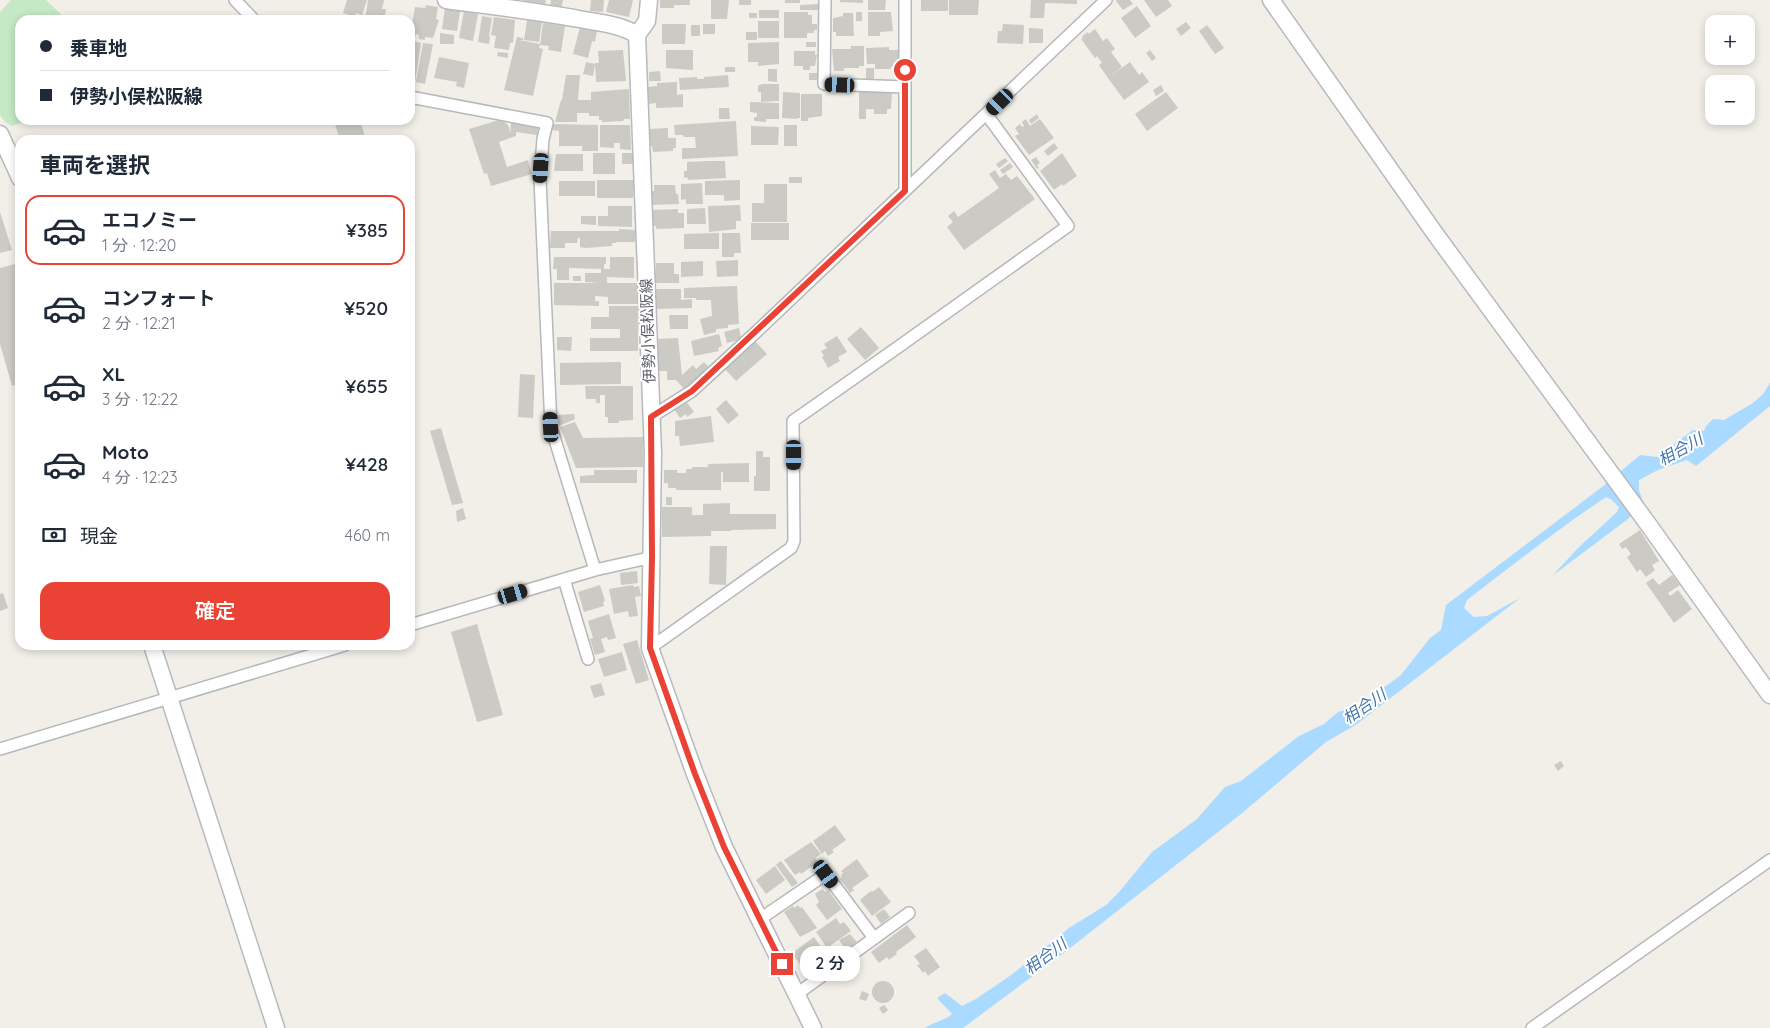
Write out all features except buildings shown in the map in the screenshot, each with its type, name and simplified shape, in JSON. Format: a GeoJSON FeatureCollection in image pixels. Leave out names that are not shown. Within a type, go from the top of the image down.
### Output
{"type":"FeatureCollection","features":[{"type":"Feature","properties":{"kind":"street"},"geometry":{"type":"LineString","coordinates":[[235,0],[249,15]]}},
{"type":"Feature","properties":{"kind":"street"},"geometry":{"type":"LineString","coordinates":[[446,0],[607,24],[627,29],[637,35],[647,21],[649,0]]}},
{"type":"Feature","properties":{"kind":"street"},"geometry":{"type":"LineString","coordinates":[[825,0],[824,84],[905,87]]}},
{"type":"Feature","properties":{"kind":"street"},"geometry":{"type":"LineString","coordinates":[[905,0],[905,191]]}},
{"type":"Feature","properties":{"kind":"street"},"geometry":{"type":"LineString","coordinates":[[651,417],[692,391],[987,115],[1106,0]]}},
{"type":"Feature","properties":{"kind":"street"},"geometry":{"type":"LineString","coordinates":[[1271,0],[1442,243],[1605,468],[1648,524],[1770,696]]}},
{"type":"Feature","properties":{"kind":"street","name":"伊勢小俣松阪線"},"geometry":{"type":"LineString","coordinates":[[637,35],[651,417],[652,557],[650,648],[695,774],[724,847],[814,1028]]}},
{"type":"Feature","properties":{"kind":"street"},"geometry":{"type":"LineString","coordinates":[[415,98],[547,123],[540,180],[551,427],[595,570]]}},
{"type":"Feature","properties":{"kind":"street"},"geometry":{"type":"LineString","coordinates":[[650,648],[791,548],[794,541],[793,421],[1068,226],[987,115]]}},
{"type":"Feature","properties":{"kind":"street"},"geometry":{"type":"LineString","coordinates":[[0,134],[15,167]]}},
{"type":"Feature","properties":{"kind":"street"},"geometry":{"type":"LineString","coordinates":[[415,623],[564,578],[652,557]]}},
{"type":"Feature","properties":{"kind":"street"},"geometry":{"type":"LineString","coordinates":[[564,578],[588,659]]}},
{"type":"Feature","properties":{"kind":"street"},"geometry":{"type":"LineString","coordinates":[[154,650],[276,1028]]}},
{"type":"Feature","properties":{"kind":"street"},"geometry":{"type":"LineString","coordinates":[[0,749],[328,650]]}},
{"type":"Feature","properties":{"kind":"street"},"geometry":{"type":"LineString","coordinates":[[1532,1028],[1770,860]]}},
{"type":"Feature","properties":{"kind":"street"},"geometry":{"type":"LineString","coordinates":[[760,919],[826,874],[874,938]]}},
{"type":"Feature","properties":{"kind":"street"},"geometry":{"type":"LineString","coordinates":[[797,994],[909,913]]}},
{"type":"Feature","properties":{"kind":"green space"},"geometry":{"type":"Polygon","coordinates":[[[11,0],[46,0],[62,15],[15,15],[15,125],[12,126],[5,122],[0,115],[0,12],[11,0]]]}},
{"type":"Feature","properties":{"kind":"water","name":"相合川"},"geometry":{"type":"Polygon","coordinates":[[[1770,383],[1770,406],[1696,466],[1687,460],[1658,470],[1639,480],[1639,490],[1644,504],[1628,519],[1552,576],[1579,547],[1617,512],[1619,507],[1612,500],[1606,497],[1588,509],[1467,600],[1464,608],[1474,617],[1487,616],[1520,598],[1357,724],[1326,742],[1241,814],[1065,952],[963,1028],[925,1028],[952,1014],[937,998],[945,993],[962,1006],[976,999],[1014,973],[1069,928],[1106,905],[1152,852],[1197,819],[1225,787],[1241,781],[1299,736],[1324,724],[1338,712],[1358,706],[1401,675],[1430,638],[1441,630],[1446,605],[1602,487],[1640,455],[1657,457],[1693,430],[1704,431],[1713,419],[1724,420],[1753,403],[1763,394],[1770,383]]]}},
{"type":"Feature","properties":{"kind":"route"},"geometry":{"type":"LineString","coordinates":[[782,964],[724,847],[695,774],[650,648],[653,453],[651,417],[692,391],[905,191],[905,70]]}}]}
